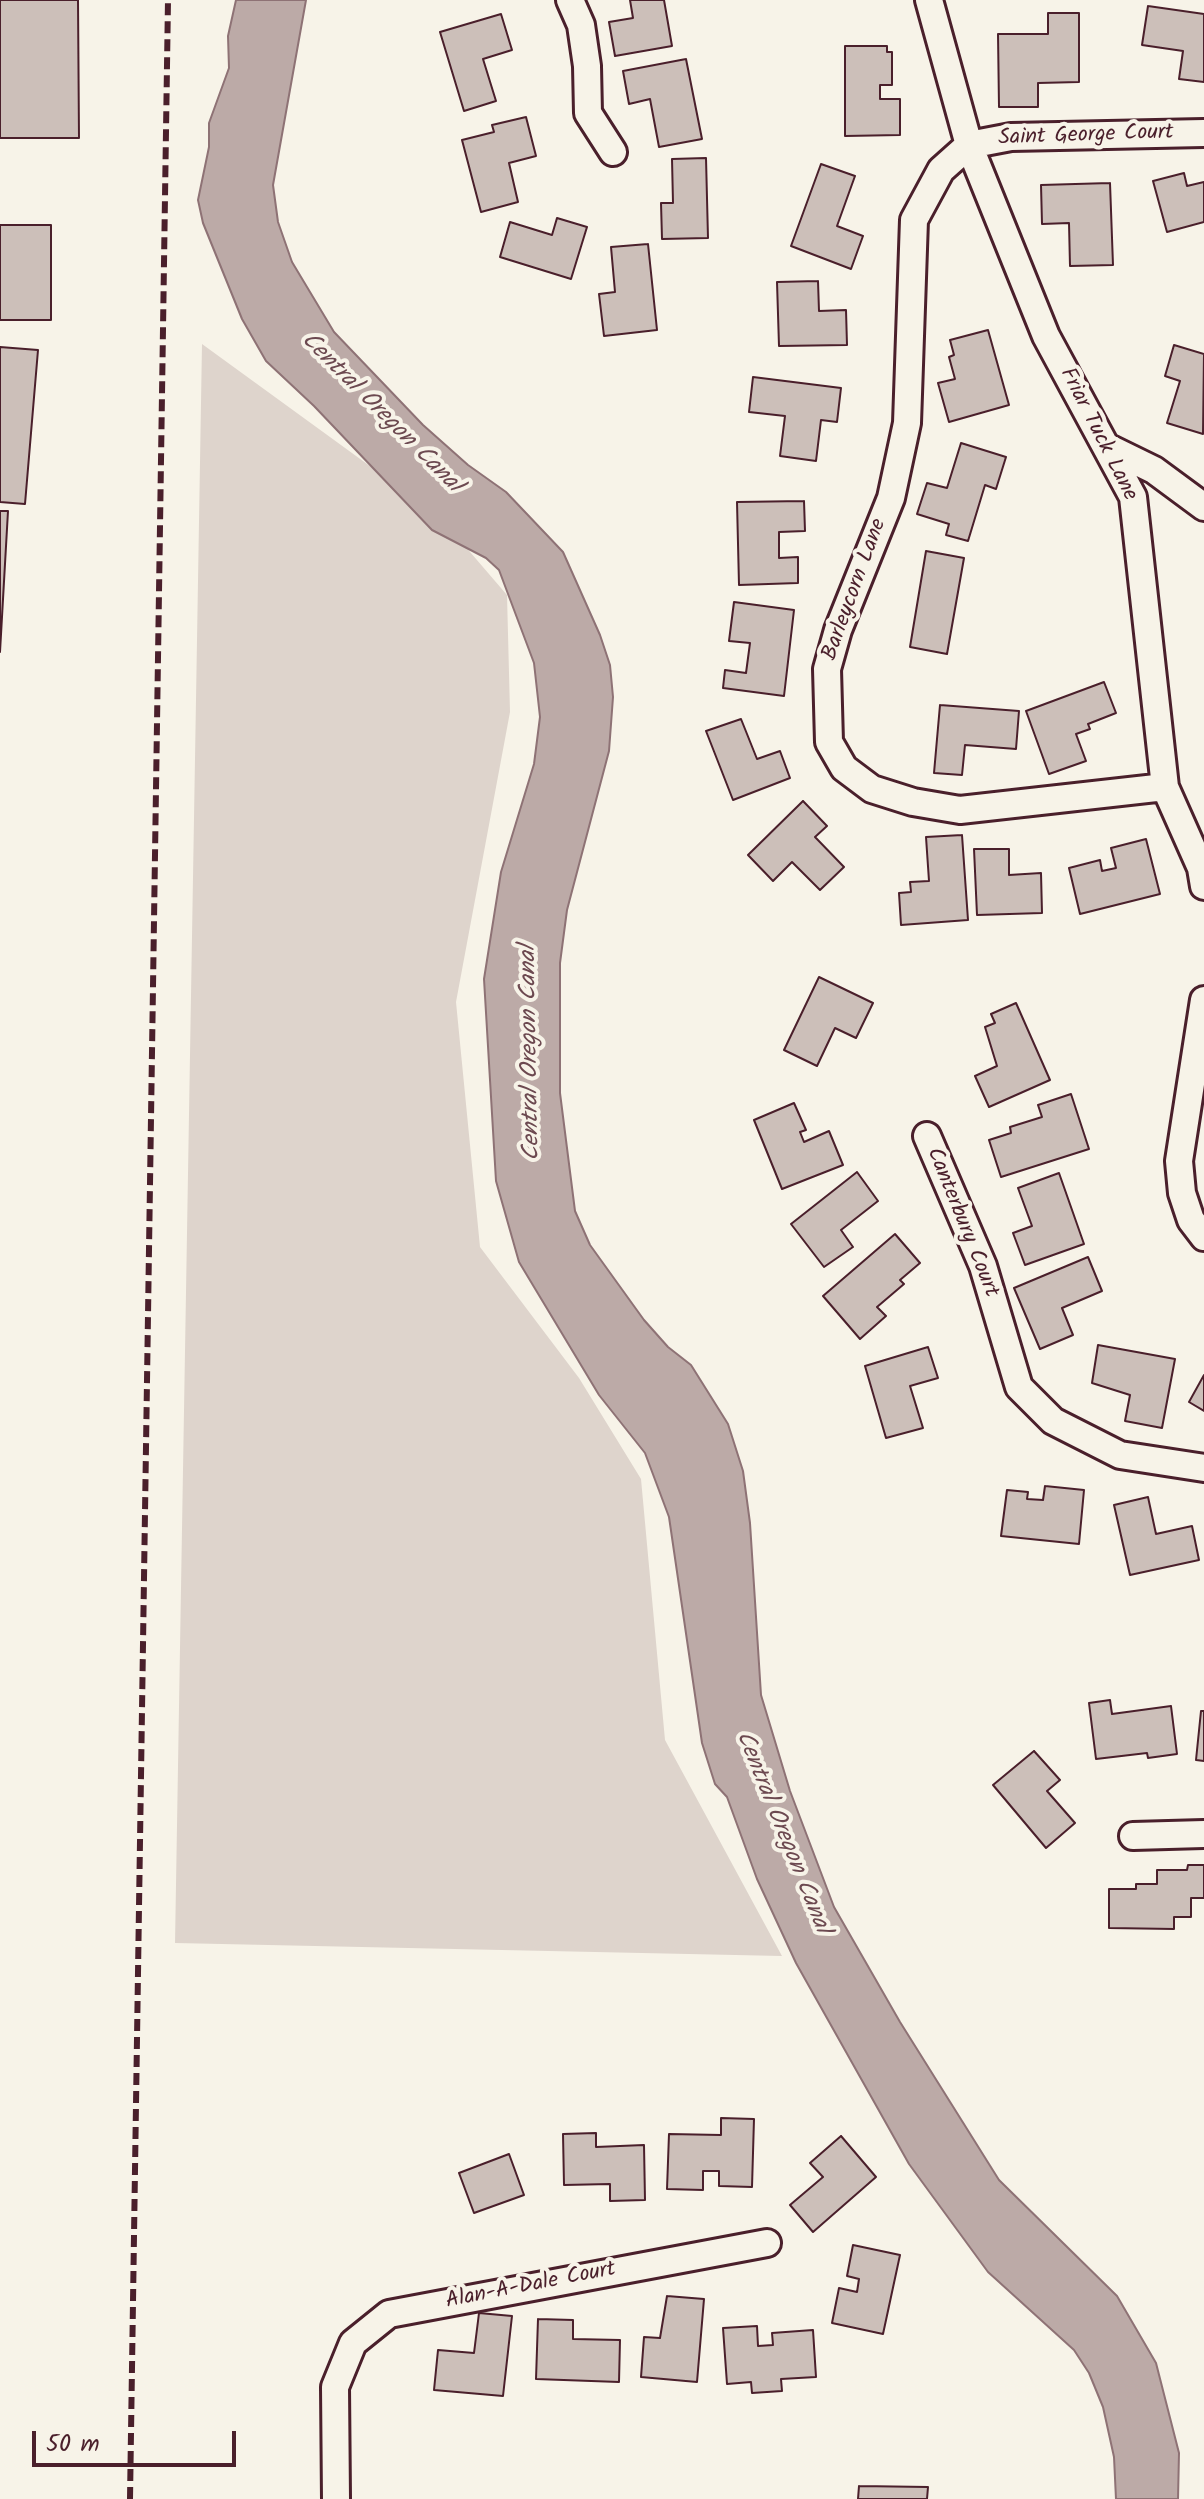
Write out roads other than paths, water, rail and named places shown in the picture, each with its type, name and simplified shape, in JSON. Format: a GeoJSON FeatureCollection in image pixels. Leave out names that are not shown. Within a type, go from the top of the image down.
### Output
{"type":"FeatureCollection","features":[{"type":"Feature","properties":{"kind":"street"},"geometry":{"type":"LineString","coordinates":[[570,0],[581,25],[587,66],[588,113],[613,152]]}},
{"type":"Feature","properties":{"kind":"street","name":"Friar Tuck Lane"},"geometry":{"type":"LineString","coordinates":[[929,0],[969,145],[1046,336],[1133,497],[1165,787],[1201,868],[1204,886]]}},
{"type":"Feature","properties":{"kind":"street","name":"Saint George Court"},"geometry":{"type":"LineString","coordinates":[[969,145],[1011,137],[1204,133]]}},
{"type":"Feature","properties":{"kind":"street","name":"Barleycorn Lane"},"geometry":{"type":"LineString","coordinates":[[969,145],[941,170],[914,220],[907,423],[891,498],[838,630],[827,669],[829,742],[844,768],[872,789],[913,802],[960,810],[1165,787]]}},
{"type":"Feature","properties":{"kind":"street"},"geometry":{"type":"LineString","coordinates":[[1109,448],[1154,470],[1204,507]]}},
{"type":"Feature","properties":{"kind":"street"},"geometry":{"type":"LineString","coordinates":[[1204,1000],[1179,1161],[1182,1193],[1191,1220],[1204,1237]]}},
{"type":"Feature","properties":{"kind":"street","name":"Canterbury Court"},"geometry":{"type":"LineString","coordinates":[[927,1136],[983,1266],[1019,1387],[1053,1421],[1120,1455],[1204,1468]]}},
{"type":"Feature","properties":{"kind":"street"},"geometry":{"type":"LineString","coordinates":[[1133,1836],[1204,1834]]}},
{"type":"Feature","properties":{"kind":"street","name":"Alan-A-Dale Court"},"geometry":{"type":"LineString","coordinates":[[336,2499],[335,2387],[353,2343],[389,2314],[767,2243]]}},
{"type":"Feature","properties":{"kind":"water","name":"Central Oregon Canal"},"geometry":{"type":"Polygon","coordinates":[[[236,0],[306,0],[273,185],[278,222],[292,262],[334,332],[423,425],[468,465],[506,492],[563,552],[600,635],[610,665],[613,697],[609,751],[567,910],[560,963],[560,1093],[575,1211],[590,1245],[644,1320],[668,1347],[691,1365],[728,1424],[743,1471],[750,1523],[761,1695],[790,1791],[834,1907],[900,2022],[999,2180],[1117,2296],[1156,2363],[1179,2453],[1178,2499],[1116,2499],[1114,2457],[1103,2407],[1089,2373],[1074,2350],[988,2272],[909,2164],[796,1963],[757,1879],[727,1797],[715,1784],[702,1743],[669,1517],[645,1453],[599,1395],[519,1262],[496,1181],[484,979],[501,872],[534,764],[540,717],[534,663],[499,570],[486,558],[432,530],[314,406],[266,361],[242,319],[203,223],[198,200],[209,147],[209,123],[229,68],[228,36],[236,0]]]}},
{"type":"Feature","properties":{"kind":"railway"},"geometry":{"type":"LineString","coordinates":[[130,2499],[168,0]]}}]}
